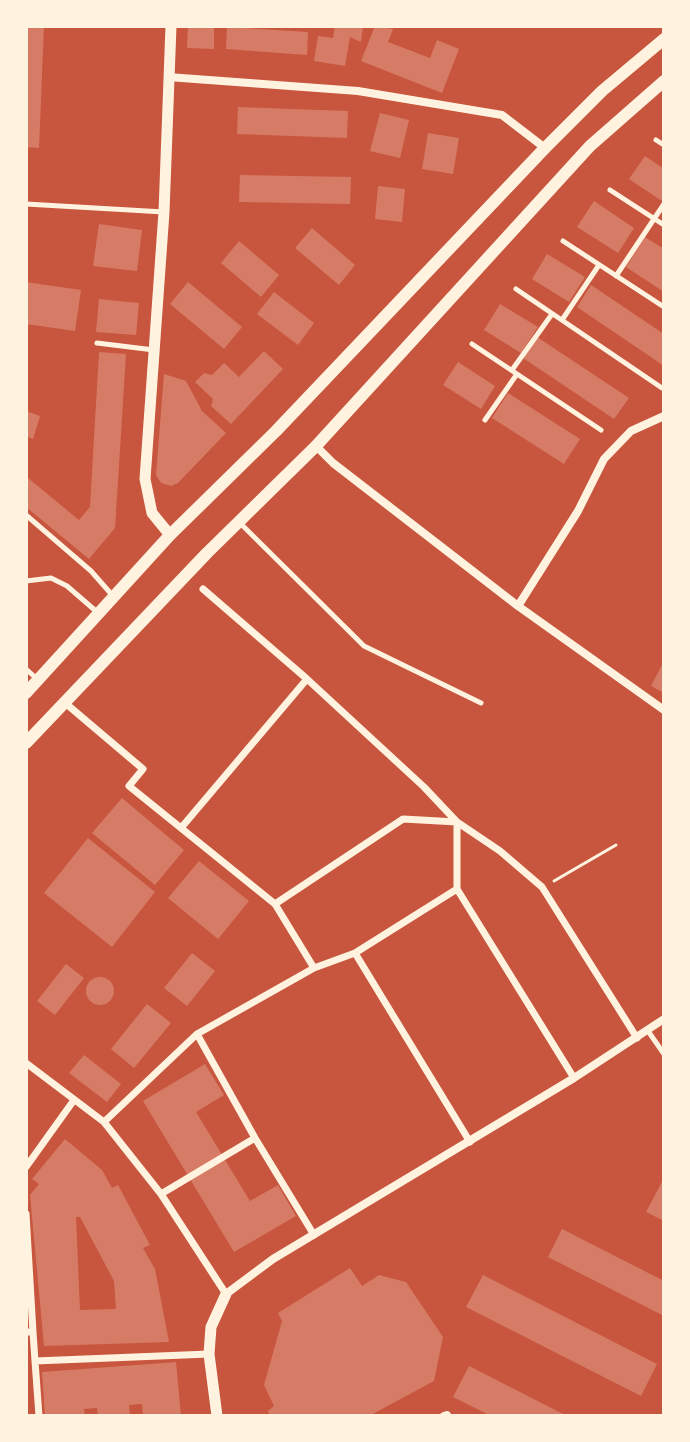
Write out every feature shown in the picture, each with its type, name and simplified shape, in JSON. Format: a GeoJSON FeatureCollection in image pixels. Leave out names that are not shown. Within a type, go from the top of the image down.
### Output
{"type":"FeatureCollection","features":[{"type":"Feature","properties":{"kind":"main road"},"geometry":{"type":"LineString","coordinates":[[26,693],[170,535],[276,431],[545,148],[602,91],[664,39]]}},
{"type":"Feature","properties":{"kind":"main road"},"geometry":{"type":"LineString","coordinates":[[26,743],[316,446],[590,146],[664,81]]}},
{"type":"Feature","properties":{"kind":"street"},"geometry":{"type":"LineString","coordinates":[[170,535],[152,513],[145,479],[164,212],[171,26]]}},
{"type":"Feature","properties":{"kind":"street"},"geometry":{"type":"LineString","coordinates":[[168,77],[358,91],[502,115],[545,148]]}},
{"type":"Feature","properties":{"kind":"street"},"geometry":{"type":"LineString","coordinates":[[518,606],[578,511],[604,459],[631,431],[664,416]]}},
{"type":"Feature","properties":{"kind":"street"},"geometry":{"type":"LineString","coordinates":[[316,446],[333,463],[518,606],[664,710]]}},
{"type":"Feature","properties":{"kind":"street"},"geometry":{"type":"LineString","coordinates":[[203,589],[307,679],[424,787],[457,822],[500,851],[542,887],[637,1038]]}},
{"type":"Feature","properties":{"kind":"street"},"geometry":{"type":"LineString","coordinates":[[181,828],[307,679]]}},
{"type":"Feature","properties":{"kind":"street"},"geometry":{"type":"LineString","coordinates":[[64,702],[143,769],[129,786],[275,904],[314,968]]}},
{"type":"Feature","properties":{"kind":"street"},"geometry":{"type":"LineString","coordinates":[[275,904],[403,819],[457,822]]}},
{"type":"Feature","properties":{"kind":"street"},"geometry":{"type":"LineString","coordinates":[[457,822],[457,889],[574,1078]]}},
{"type":"Feature","properties":{"kind":"street"},"geometry":{"type":"LineString","coordinates":[[104,1122],[197,1034],[314,968],[355,953],[457,889]]}},
{"type":"Feature","properties":{"kind":"street"},"geometry":{"type":"LineString","coordinates":[[355,953],[470,1142]]}},
{"type":"Feature","properties":{"kind":"street"},"geometry":{"type":"LineString","coordinates":[[217,1416],[209,1354],[211,1327],[226,1294],[273,1259],[470,1142],[664,1019]]}},
{"type":"Feature","properties":{"kind":"street"},"geometry":{"type":"LineString","coordinates":[[197,1034],[314,1235]]}},
{"type":"Feature","properties":{"kind":"street"},"geometry":{"type":"LineString","coordinates":[[26,1063],[104,1122],[161,1194],[226,1294]]}},
{"type":"Feature","properties":{"kind":"street"},"geometry":{"type":"LineString","coordinates":[[26,1167],[74,1100]]}},
{"type":"Feature","properties":{"kind":"street"},"geometry":{"type":"LineString","coordinates":[[161,1194],[255,1138]]}},
{"type":"Feature","properties":{"kind":"street"},"geometry":{"type":"LineString","coordinates":[[26,1214],[29,1332],[35,1361],[39,1416]]}},
{"type":"Feature","properties":{"kind":"street"},"geometry":{"type":"LineString","coordinates":[[35,1361],[209,1354]]}},
{"type":"Feature","properties":{"kind":"lane"},"geometry":{"type":"LineString","coordinates":[[656,140],[664,145]]}},
{"type":"Feature","properties":{"kind":"lane"},"geometry":{"type":"LineString","coordinates":[[610,190],[664,225]]}},
{"type":"Feature","properties":{"kind":"lane"},"geometry":{"type":"LineString","coordinates":[[26,204],[164,212]]}},
{"type":"Feature","properties":{"kind":"lane"},"geometry":{"type":"LineString","coordinates":[[616,276],[664,204]]}},
{"type":"Feature","properties":{"kind":"lane"},"geometry":{"type":"LineString","coordinates":[[563,241],[664,307]]}},
{"type":"Feature","properties":{"kind":"lane"},"geometry":{"type":"LineString","coordinates":[[562,320],[599,265]]}},
{"type":"Feature","properties":{"kind":"lane"},"geometry":{"type":"LineString","coordinates":[[516,289],[662,388]]}},
{"type":"Feature","properties":{"kind":"lane"},"geometry":{"type":"LineString","coordinates":[[485,420],[552,314]]}},
{"type":"Feature","properties":{"kind":"lane"},"geometry":{"type":"LineString","coordinates":[[97,343],[155,350]]}},
{"type":"Feature","properties":{"kind":"lane"},"geometry":{"type":"LineString","coordinates":[[472,344],[601,430]]}},
{"type":"Feature","properties":{"kind":"lane"},"geometry":{"type":"LineString","coordinates":[[26,515],[91,571],[113,596]]}},
{"type":"Feature","properties":{"kind":"lane"},"geometry":{"type":"LineString","coordinates":[[239,522],[364,646],[481,703]]}},
{"type":"Feature","properties":{"kind":"lane"},"geometry":{"type":"LineString","coordinates":[[26,581],[51,578],[67,586],[97,613]]}},
{"type":"Feature","properties":{"kind":"lane"},"geometry":{"type":"LineString","coordinates":[[26,669],[38,680]]}},
{"type":"Feature","properties":{"kind":"lane"},"geometry":{"type":"LineString","coordinates":[[648,1031],[664,1054]]}},
{"type":"Feature","properties":{"kind":"path"},"geometry":{"type":"LineString","coordinates":[[542,887],[616,845]]}},
{"type":"Feature","properties":{"kind":"building"},"geometry":{"type":"Polygon","coordinates":[[[26,26],[44,26],[39,148],[26,147],[26,26]]]}},
{"type":"Feature","properties":{"kind":"building"},"geometry":{"type":"Polygon","coordinates":[[[188,26],[214,26],[214,49],[187,48],[188,26]]]}},
{"type":"Feature","properties":{"kind":"building"},"geometry":{"type":"Polygon","coordinates":[[[335,26],[363,26],[361,42],[350,37],[345,66],[314,61],[318,36],[333,38],[335,26]]]}},
{"type":"Feature","properties":{"kind":"building"},"geometry":{"type":"Polygon","coordinates":[[[375,26],[393,29],[388,42],[430,58],[437,40],[459,49],[442,93],[361,61],[375,26]]]}},
{"type":"Feature","properties":{"kind":"building"},"geometry":{"type":"Polygon","coordinates":[[[227,27],[308,32],[307,55],[226,49],[227,27]]]}},
{"type":"Feature","properties":{"kind":"building"},"geometry":{"type":"Polygon","coordinates":[[[238,107],[348,111],[347,138],[237,134],[238,107]]]}},
{"type":"Feature","properties":{"kind":"building"},"geometry":{"type":"Polygon","coordinates":[[[380,113],[409,120],[400,158],[370,151],[380,113]]]}},
{"type":"Feature","properties":{"kind":"building"},"geometry":{"type":"Polygon","coordinates":[[[428,133],[459,138],[453,174],[422,169],[428,133]]]}},
{"type":"Feature","properties":{"kind":"building"},"geometry":{"type":"Polygon","coordinates":[[[645,156],[664,169],[662,201],[629,179],[645,156]]]}},
{"type":"Feature","properties":{"kind":"building"},"geometry":{"type":"Polygon","coordinates":[[[240,175],[351,177],[350,204],[239,202],[240,175]]]}},
{"type":"Feature","properties":{"kind":"building"},"geometry":{"type":"Polygon","coordinates":[[[378,186],[405,189],[402,222],[375,219],[378,186]]]}},
{"type":"Feature","properties":{"kind":"building"},"geometry":{"type":"Polygon","coordinates":[[[594,201],[634,228],[618,253],[577,227],[594,201]]]}},
{"type":"Feature","properties":{"kind":"building"},"geometry":{"type":"Polygon","coordinates":[[[99,224],[142,230],[137,271],[93,266],[99,224]]]}},
{"type":"Feature","properties":{"kind":"building"},"geometry":{"type":"Polygon","coordinates":[[[312,228],[355,265],[339,285],[295,248],[312,228]]]}},
{"type":"Feature","properties":{"kind":"building"},"geometry":{"type":"Polygon","coordinates":[[[645,237],[664,249],[664,292],[626,267],[645,237]]]}},
{"type":"Feature","properties":{"kind":"building"},"geometry":{"type":"Polygon","coordinates":[[[239,241],[279,275],[261,297],[221,263],[239,241]]]}},
{"type":"Feature","properties":{"kind":"building"},"geometry":{"type":"Polygon","coordinates":[[[547,254],[585,277],[569,302],[532,279],[547,254]]]}},
{"type":"Feature","properties":{"kind":"building"},"geometry":{"type":"Polygon","coordinates":[[[26,282],[81,290],[75,331],[26,324],[26,282]]]}},
{"type":"Feature","properties":{"kind":"building"},"geometry":{"type":"Polygon","coordinates":[[[188,282],[242,327],[224,349],[170,304],[188,282]]]}},
{"type":"Feature","properties":{"kind":"building"},"geometry":{"type":"Polygon","coordinates":[[[591,285],[664,334],[664,366],[577,307],[591,285]]]}},
{"type":"Feature","properties":{"kind":"building"},"geometry":{"type":"Polygon","coordinates":[[[274,292],[314,323],[298,345],[257,314],[274,292]]]}},
{"type":"Feature","properties":{"kind":"building"},"geometry":{"type":"Polygon","coordinates":[[[99,299],[139,303],[136,335],[96,332],[99,299]]]}},
{"type":"Feature","properties":{"kind":"building"},"geometry":{"type":"Polygon","coordinates":[[[500,304],[538,327],[521,353],[484,330],[500,304]]]}},
{"type":"Feature","properties":{"kind":"building"},"geometry":{"type":"Polygon","coordinates":[[[537,337],[629,398],[614,419],[523,358],[537,337]]]}},
{"type":"Feature","properties":{"kind":"building"},"geometry":{"type":"Polygon","coordinates":[[[264,351],[283,369],[231,424],[211,406],[213,399],[195,382],[204,373],[212,375],[224,363],[239,377],[264,351]]]}},
{"type":"Feature","properties":{"kind":"building"},"geometry":{"type":"Polygon","coordinates":[[[99,352],[126,354],[115,528],[89,559],[26,507],[26,481],[28,478],[79,520],[90,507],[99,352]]]}},
{"type":"Feature","properties":{"kind":"building"},"geometry":{"type":"Polygon","coordinates":[[[458,362],[495,386],[481,409],[443,385],[458,362]]]}},
{"type":"Feature","properties":{"kind":"building"},"geometry":{"type":"Polygon","coordinates":[[[164,374],[186,381],[202,411],[226,433],[178,483],[171,486],[161,483],[156,475],[164,374]]]}},
{"type":"Feature","properties":{"kind":"building"},"geometry":{"type":"Polygon","coordinates":[[[508,393],[580,439],[564,464],[492,418],[508,393]]]}},
{"type":"Feature","properties":{"kind":"building"},"geometry":{"type":"Polygon","coordinates":[[[26,411],[40,416],[33,439],[26,436],[26,411]]]}},
{"type":"Feature","properties":{"kind":"building"},"geometry":{"type":"Polygon","coordinates":[[[664,661],[664,693],[651,686],[664,661]]]}},
{"type":"Feature","properties":{"kind":"building"},"geometry":{"type":"Polygon","coordinates":[[[122,798],[184,850],[155,885],[92,833],[122,798]]]}},
{"type":"Feature","properties":{"kind":"building"},"geometry":{"type":"Polygon","coordinates":[[[88,838],[155,892],[112,947],[44,893],[88,838]]]}},
{"type":"Feature","properties":{"kind":"building"},"geometry":{"type":"Polygon","coordinates":[[[199,861],[249,901],[218,939],[168,898],[199,861]]]}},
{"type":"Feature","properties":{"kind":"building"},"geometry":{"type":"Polygon","coordinates":[[[192,953],[215,971],[187,1006],[164,988],[192,953]]]}},
{"type":"Feature","properties":{"kind":"building"},"geometry":{"type":"Polygon","coordinates":[[[66,964],[84,978],[55,1015],[37,1001],[66,964]]]}},
{"type":"Feature","properties":{"kind":"building"},"geometry":{"type":"Polygon","coordinates":[[[100,977],[110,981],[114,991],[110,1001],[100,1005],[90,1001],[86,991],[90,981],[100,977]]]}},
{"type":"Feature","properties":{"kind":"building"},"geometry":{"type":"Polygon","coordinates":[[[147,1004],[171,1023],[134,1068],[111,1049],[147,1004]]]}},
{"type":"Feature","properties":{"kind":"building"},"geometry":{"type":"Polygon","coordinates":[[[84,1055],[121,1084],[107,1102],[69,1073],[84,1055]]]}},
{"type":"Feature","properties":{"kind":"building"},"geometry":{"type":"Polygon","coordinates":[[[205,1064],[224,1095],[196,1112],[250,1201],[278,1185],[296,1216],[234,1252],[143,1101],[205,1064]]]}},
{"type":"Feature","properties":{"kind":"building"},"geometry":{"type":"Polygon","coordinates":[[[65,1139],[102,1170],[112,1188],[118,1185],[150,1245],[143,1248],[155,1269],[169,1342],[44,1346],[30,1195],[39,1184],[32,1179],[65,1139]],[[76,1217],[80,1310],[116,1309],[114,1281],[80,1217],[76,1217]]]}},
{"type":"Feature","properties":{"kind":"building"},"geometry":{"type":"Polygon","coordinates":[[[664,1178],[664,1221],[646,1212],[664,1178]]]}},
{"type":"Feature","properties":{"kind":"building"},"geometry":{"type":"Polygon","coordinates":[[[562,1229],[664,1281],[664,1316],[548,1257],[562,1229]]]}},
{"type":"Feature","properties":{"kind":"building"},"geometry":{"type":"Polygon","coordinates":[[[350,1268],[362,1286],[379,1275],[406,1282],[443,1337],[434,1381],[369,1416],[270,1416],[268,1411],[274,1406],[264,1385],[282,1321],[278,1313],[350,1268]]]}},
{"type":"Feature","properties":{"kind":"building"},"geometry":{"type":"Polygon","coordinates":[[[483,1275],[657,1364],[641,1396],[466,1307],[483,1275]]]}},
{"type":"Feature","properties":{"kind":"building"},"geometry":{"type":"Polygon","coordinates":[[[176,1362],[181,1416],[143,1416],[142,1404],[129,1405],[130,1416],[98,1416],[97,1408],[84,1409],[85,1416],[45,1416],[42,1372],[176,1362]]]}},
{"type":"Feature","properties":{"kind":"building"},"geometry":{"type":"Polygon","coordinates":[[[469,1366],[567,1416],[491,1416],[453,1397],[469,1366]]]}}]}
